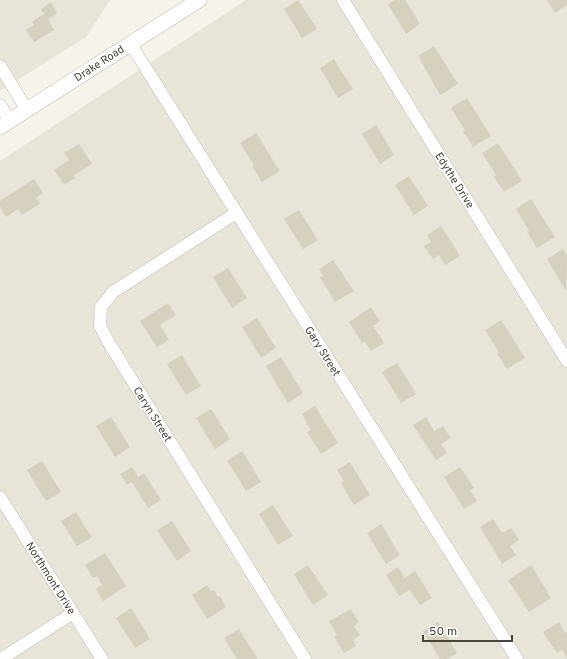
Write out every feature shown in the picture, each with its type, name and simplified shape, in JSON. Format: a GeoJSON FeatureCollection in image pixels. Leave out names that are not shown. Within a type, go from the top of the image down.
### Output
{"type":"FeatureCollection","features":[{"type":"Feature","properties":{"kind":"street","name":"Drake Road"},"geometry":{"type":"LineString","coordinates":[[5,124],[199,0]]}},
{"type":"Feature","properties":{"kind":"street","name":"Edythe Drive"},"geometry":{"type":"LineString","coordinates":[[343,0],[567,361]]}},
{"type":"Feature","properties":{"kind":"street","name":"Gary Street"},"geometry":{"type":"LineString","coordinates":[[130,43],[516,659]]}},
{"type":"Feature","properties":{"kind":"street"},"geometry":{"type":"LineString","coordinates":[[0,66],[28,110]]}},
{"type":"Feature","properties":{"kind":"street"},"geometry":{"type":"LineString","coordinates":[[0,105],[5,124]]}},
{"type":"Feature","properties":{"kind":"street","name":"Caryn Street"},"geometry":{"type":"LineString","coordinates":[[236,213],[113,292],[101,307],[100,326],[132,381],[305,659]]}},
{"type":"Feature","properties":{"kind":"street","name":"Northmont Drive"},"geometry":{"type":"LineString","coordinates":[[0,498],[102,659]]}},
{"type":"Feature","properties":{"kind":"street"},"geometry":{"type":"LineString","coordinates":[[2,659],[73,613]]}},
{"type":"Feature","properties":{"kind":"shaded area"},"geometry":{"type":"Polygon","coordinates":[[[0,0],[110,0],[86,37],[0,91],[0,0]]]}},
{"type":"Feature","properties":{"kind":"shaded area"},"geometry":{"type":"Polygon","coordinates":[[[246,0],[567,0],[567,659],[0,659],[0,161],[246,0]]]}},
{"type":"Feature","properties":{"kind":"building"},"geometry":{"type":"Polygon","coordinates":[[[298,0],[317,29],[302,38],[284,9],[298,0]]]}},
{"type":"Feature","properties":{"kind":"building"},"geometry":{"type":"Polygon","coordinates":[[[394,0],[405,0],[420,24],[406,34],[388,4],[394,0]]]}},
{"type":"Feature","properties":{"kind":"building"},"geometry":{"type":"Polygon","coordinates":[[[547,0],[567,0],[567,5],[555,13],[547,0]]]}},
{"type":"Feature","properties":{"kind":"building"},"geometry":{"type":"Polygon","coordinates":[[[51,2],[57,13],[48,19],[54,30],[34,42],[26,30],[34,25],[32,22],[44,14],[41,9],[51,2]]]}},
{"type":"Feature","properties":{"kind":"building"},"geometry":{"type":"Polygon","coordinates":[[[434,46],[458,84],[440,95],[418,56],[434,46]]]}},
{"type":"Feature","properties":{"kind":"building"},"geometry":{"type":"Polygon","coordinates":[[[334,59],[353,89],[338,98],[320,68],[334,59]]]}},
{"type":"Feature","properties":{"kind":"building"},"geometry":{"type":"Polygon","coordinates":[[[467,98],[491,136],[473,147],[463,132],[465,130],[451,108],[467,98]]]}},
{"type":"Feature","properties":{"kind":"building"},"geometry":{"type":"Polygon","coordinates":[[[376,125],[394,155],[380,164],[362,134],[376,125]]]}},
{"type":"Feature","properties":{"kind":"building"},"geometry":{"type":"Polygon","coordinates":[[[256,133],[280,171],[262,182],[252,166],[254,165],[240,143],[256,133]]]}},
{"type":"Feature","properties":{"kind":"building"},"geometry":{"type":"Polygon","coordinates":[[[498,143],[522,181],[504,192],[494,177],[496,175],[482,153],[498,143]]]}},
{"type":"Feature","properties":{"kind":"building"},"geometry":{"type":"Polygon","coordinates":[[[79,144],[92,164],[74,175],[75,178],[64,185],[54,170],[69,160],[64,153],[79,144]]]}},
{"type":"Feature","properties":{"kind":"building"},"geometry":{"type":"Polygon","coordinates":[[[409,176],[428,206],[414,215],[395,185],[409,176]]]}},
{"type":"Feature","properties":{"kind":"building"},"geometry":{"type":"Polygon","coordinates":[[[34,179],[43,193],[36,198],[40,204],[22,215],[18,209],[6,217],[0,207],[0,201],[34,179]]]}},
{"type":"Feature","properties":{"kind":"building"},"geometry":{"type":"Polygon","coordinates":[[[531,199],[555,237],[537,248],[527,232],[529,231],[516,209],[531,199]]]}},
{"type":"Feature","properties":{"kind":"building"},"geometry":{"type":"Polygon","coordinates":[[[299,210],[318,240],[303,249],[284,219],[299,210]]]}},
{"type":"Feature","properties":{"kind":"building"},"geometry":{"type":"Polygon","coordinates":[[[441,226],[460,256],[445,265],[439,255],[433,259],[424,246],[431,242],[427,235],[441,226]]]}},
{"type":"Feature","properties":{"kind":"building"},"geometry":{"type":"Polygon","coordinates":[[[563,249],[567,256],[566,291],[547,259],[563,249]]]}},
{"type":"Feature","properties":{"kind":"building"},"geometry":{"type":"Polygon","coordinates":[[[333,260],[354,291],[335,302],[320,277],[323,276],[319,269],[333,260]]]}},
{"type":"Feature","properties":{"kind":"building"},"geometry":{"type":"Polygon","coordinates":[[[228,268],[247,298],[232,308],[213,277],[228,268]]]}},
{"type":"Feature","properties":{"kind":"building"},"geometry":{"type":"Polygon","coordinates":[[[168,303],[176,315],[160,325],[169,340],[157,347],[140,321],[168,303]]]}},
{"type":"Feature","properties":{"kind":"building"},"geometry":{"type":"Polygon","coordinates":[[[371,307],[380,321],[373,326],[384,343],[371,351],[365,342],[362,343],[349,322],[371,307]]]}},
{"type":"Feature","properties":{"kind":"building"},"geometry":{"type":"Polygon","coordinates":[[[257,318],[276,348],[261,358],[242,327],[257,318]]]}},
{"type":"Feature","properties":{"kind":"building"},"geometry":{"type":"Polygon","coordinates":[[[501,320],[525,358],[507,369],[497,354],[499,352],[485,330],[501,320]]]}},
{"type":"Feature","properties":{"kind":"building"},"geometry":{"type":"Polygon","coordinates":[[[182,355],[201,386],[186,395],[167,364],[182,355]]]}},
{"type":"Feature","properties":{"kind":"building"},"geometry":{"type":"Polygon","coordinates":[[[281,357],[303,393],[288,403],[266,366],[281,357]]]}},
{"type":"Feature","properties":{"kind":"building"},"geometry":{"type":"Polygon","coordinates":[[[397,363],[416,394],[401,403],[382,372],[397,363]]]}},
{"type":"Feature","properties":{"kind":"building"},"geometry":{"type":"Polygon","coordinates":[[[315,406],[338,443],[321,454],[307,432],[311,430],[302,414],[315,406]]]}},
{"type":"Feature","properties":{"kind":"building"},"geometry":{"type":"Polygon","coordinates":[[[211,409],[230,439],[215,449],[196,418],[211,409]]]}},
{"type":"Feature","properties":{"kind":"building"},"geometry":{"type":"Polygon","coordinates":[[[111,417],[130,447],[115,457],[96,426],[111,417]]]}},
{"type":"Feature","properties":{"kind":"building"},"geometry":{"type":"Polygon","coordinates":[[[426,417],[434,431],[443,426],[451,438],[441,444],[447,453],[436,460],[413,425],[426,417]]]}},
{"type":"Feature","properties":{"kind":"building"},"geometry":{"type":"Polygon","coordinates":[[[242,451],[261,482],[246,491],[227,461],[242,451]]]}},
{"type":"Feature","properties":{"kind":"building"},"geometry":{"type":"Polygon","coordinates":[[[42,461],[61,492],[46,501],[27,470],[42,461]]]}},
{"type":"Feature","properties":{"kind":"building"},"geometry":{"type":"Polygon","coordinates":[[[350,462],[370,495],[354,505],[341,483],[344,481],[337,470],[350,462]]]}},
{"type":"Feature","properties":{"kind":"building"},"geometry":{"type":"Polygon","coordinates":[[[132,467],[138,477],[144,473],[161,500],[148,508],[132,482],[127,485],[120,474],[132,467]]]}},
{"type":"Feature","properties":{"kind":"building"},"geometry":{"type":"Polygon","coordinates":[[[460,467],[474,488],[470,490],[477,501],[464,509],[444,477],[460,467]]]}},
{"type":"Feature","properties":{"kind":"building"},"geometry":{"type":"Polygon","coordinates":[[[273,505],[293,536],[278,545],[259,514],[273,505]]]}},
{"type":"Feature","properties":{"kind":"building"},"geometry":{"type":"Polygon","coordinates":[[[76,512],[92,537],[77,546],[61,521],[76,512]]]}},
{"type":"Feature","properties":{"kind":"building"},"geometry":{"type":"Polygon","coordinates":[[[493,519],[502,533],[511,528],[519,540],[510,546],[516,555],[502,564],[480,527],[493,519]]]}},
{"type":"Feature","properties":{"kind":"building"},"geometry":{"type":"Polygon","coordinates":[[[172,521],[191,551],[177,561],[157,530],[172,521]]]}},
{"type":"Feature","properties":{"kind":"building"},"geometry":{"type":"Polygon","coordinates":[[[381,524],[400,555],[386,564],[367,533],[381,524]]]}},
{"type":"Feature","properties":{"kind":"building"},"geometry":{"type":"Polygon","coordinates":[[[105,553],[126,586],[103,601],[96,589],[102,585],[97,576],[93,578],[85,565],[105,553]]]}},
{"type":"Feature","properties":{"kind":"building"},"geometry":{"type":"Polygon","coordinates":[[[308,565],[328,595],[313,605],[294,574],[308,565]]]}},
{"type":"Feature","properties":{"kind":"building"},"geometry":{"type":"Polygon","coordinates":[[[531,565],[551,598],[529,612],[508,580],[531,565]]]}},
{"type":"Feature","properties":{"kind":"building"},"geometry":{"type":"Polygon","coordinates":[[[398,567],[405,578],[415,571],[432,598],[420,605],[410,590],[399,596],[386,575],[398,567]]]}},
{"type":"Feature","properties":{"kind":"building"},"geometry":{"type":"Polygon","coordinates":[[[207,585],[211,591],[214,590],[218,597],[220,596],[226,607],[207,619],[192,595],[207,585]]]}},
{"type":"Feature","properties":{"kind":"building"},"geometry":{"type":"Polygon","coordinates":[[[131,608],[150,639],[135,648],[116,618],[131,608]]]}},
{"type":"Feature","properties":{"kind":"building"},"geometry":{"type":"Polygon","coordinates":[[[351,609],[359,622],[354,626],[360,635],[353,640],[356,646],[344,653],[334,637],[337,635],[329,621],[351,609]]]}},
{"type":"Feature","properties":{"kind":"building"},"geometry":{"type":"Polygon","coordinates":[[[438,622],[457,653],[447,659],[440,659],[423,631],[438,622]]]}},
{"type":"Feature","properties":{"kind":"building"},"geometry":{"type":"Polygon","coordinates":[[[559,622],[565,633],[567,632],[567,658],[562,650],[557,653],[543,632],[559,622]]]}},
{"type":"Feature","properties":{"kind":"building"},"geometry":{"type":"Polygon","coordinates":[[[239,629],[258,659],[237,659],[224,638],[239,629]]]}}]}
